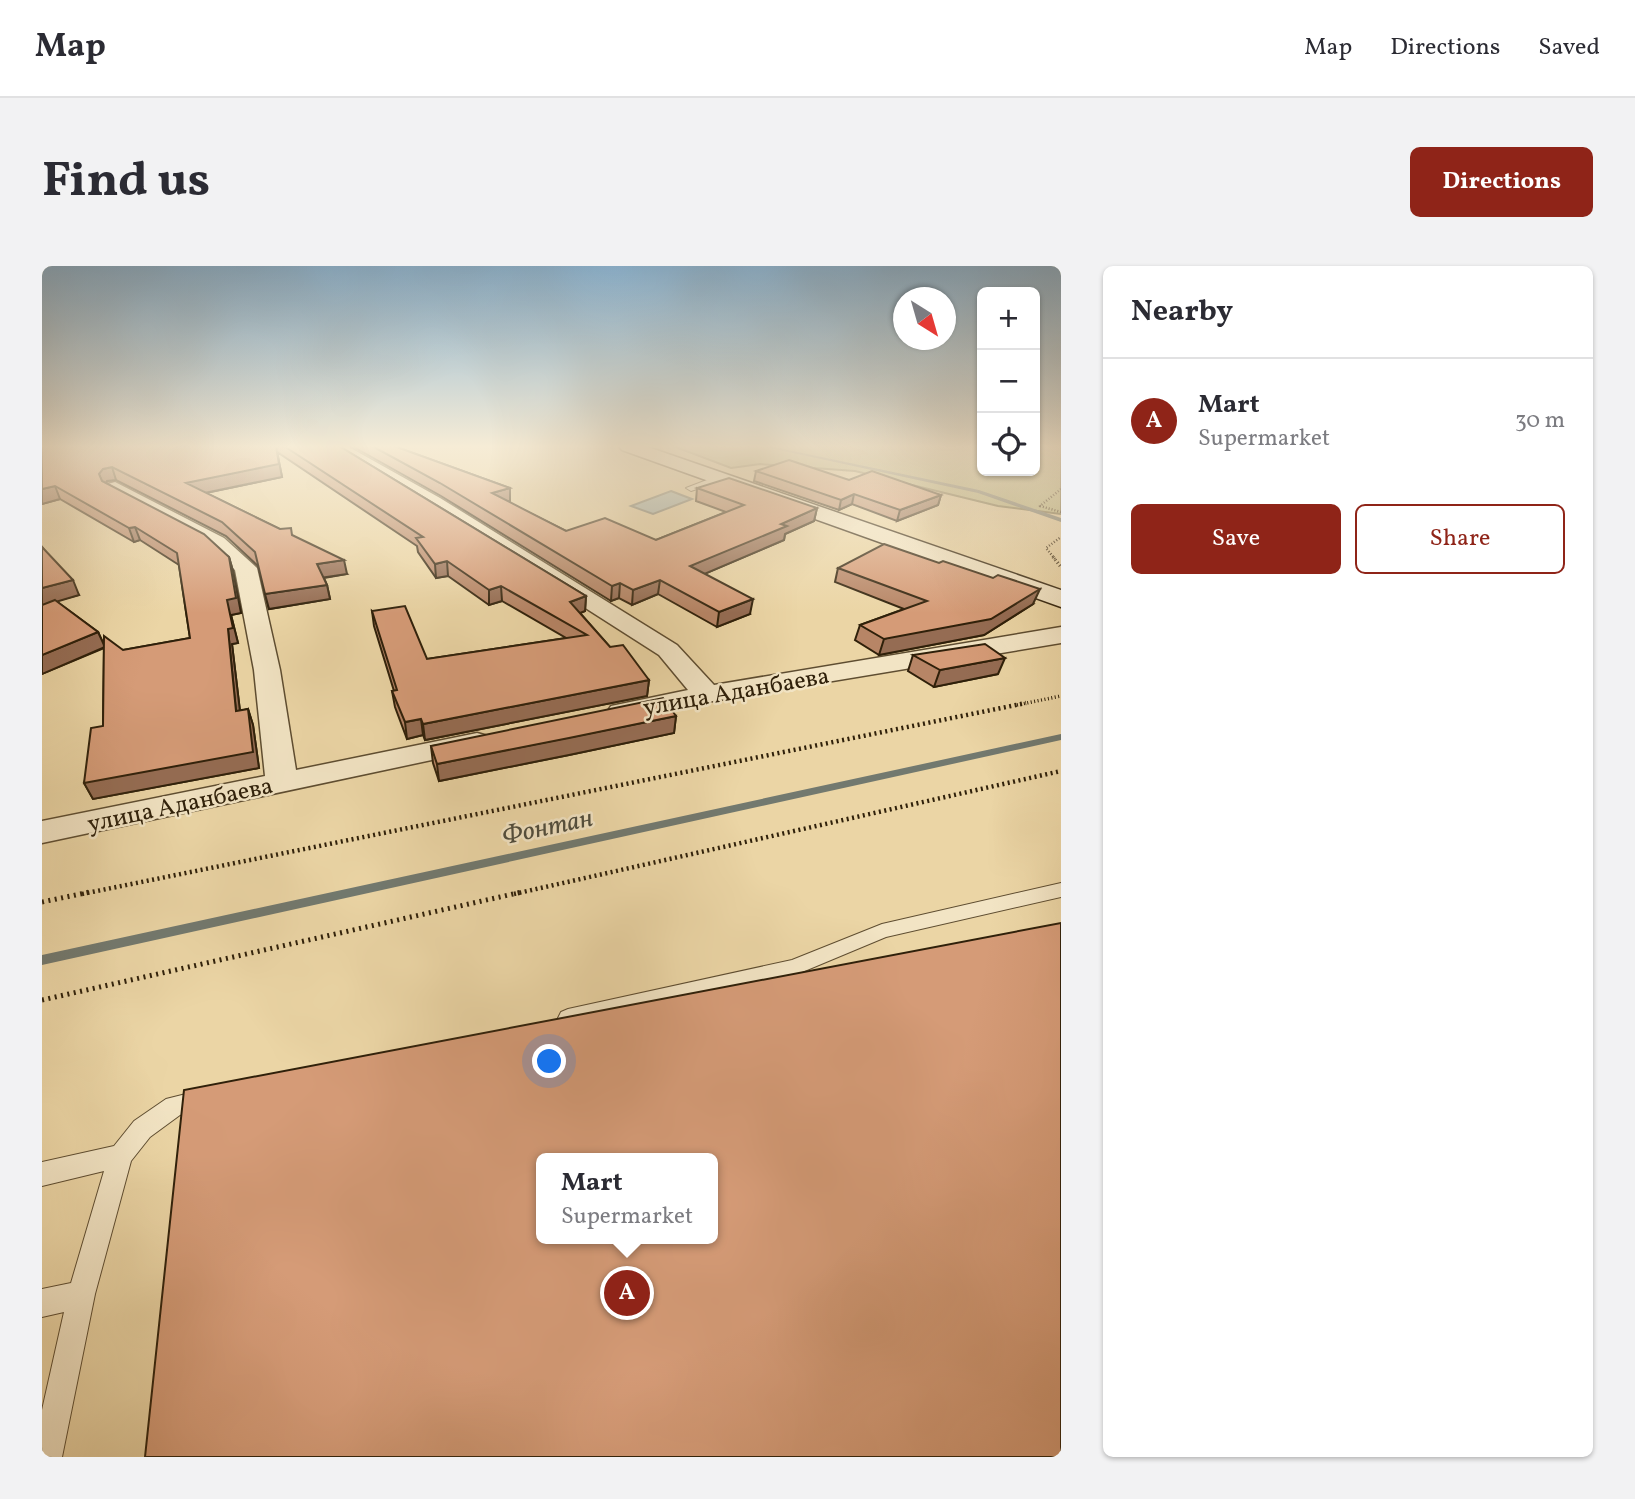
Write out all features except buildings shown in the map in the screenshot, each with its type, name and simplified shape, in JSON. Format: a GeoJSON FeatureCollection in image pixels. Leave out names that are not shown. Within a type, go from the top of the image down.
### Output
{"type":"FeatureCollection","features":[{"type":"Feature","properties":{"kind":"street"},"geometry":{"type":"LineString","coordinates":[[141,502],[217,542],[246,569],[267,670],[282,782]]}},
{"type":"Feature","properties":{"kind":"street"},"geometry":{"type":"LineString","coordinates":[[432,502],[668,650],[707,694]]}},
{"type":"Feature","properties":{"kind":"street"},"geometry":{"type":"LineString","coordinates":[[786,502],[1061,599]]}},
{"type":"Feature","properties":{"kind":"street","name":"улица Аданбаева"},"geometry":{"type":"LineString","coordinates":[[601,716],[707,694],[1061,635]]}},
{"type":"Feature","properties":{"kind":"street","name":"улица Аданбаева"},"geometry":{"type":"LineString","coordinates":[[42,832],[508,736]]}},
{"type":"Feature","properties":{"kind":"lane"},"geometry":{"type":"LineString","coordinates":[[552,1021],[795,967],[882,932],[1061,890]]}},
{"type":"Feature","properties":{"kind":"lane"},"geometry":{"type":"LineString","coordinates":[[47,1457],[81,1294],[121,1156],[142,1129],[174,1106],[228,1094]]}},
{"type":"Feature","properties":{"kind":"lane"},"geometry":{"type":"LineString","coordinates":[[42,1174],[121,1156]]}},
{"type":"Feature","properties":{"kind":"lane"},"geometry":{"type":"LineString","coordinates":[[42,1303],[81,1294]]}},
{"type":"Feature","properties":{"kind":"path"},"geometry":{"type":"LineString","coordinates":[[1045,502],[1040,506],[1061,512]]}},
{"type":"Feature","properties":{"kind":"path"},"geometry":{"type":"LineString","coordinates":[[1061,537],[1046,548],[1061,567]]}},
{"type":"Feature","properties":{"kind":"path"},"geometry":{"type":"LineString","coordinates":[[42,902],[1061,695]]}},
{"type":"Feature","properties":{"kind":"path"},"geometry":{"type":"LineString","coordinates":[[42,1000],[1061,771]]}},
{"type":"Feature","properties":{"kind":"shaded area"},"geometry":{"type":"Polygon","coordinates":[[[980,502],[1061,502],[1061,514],[998,506],[980,502]]]}},
{"type":"Feature","properties":{"kind":"water"},"geometry":{"type":"Polygon","coordinates":[[[643,502],[685,502],[653,514],[631,506],[643,502]]]}},
{"type":"Feature","properties":{"kind":"waterway"},"geometry":{"type":"LineString","coordinates":[[1007,502],[1061,520]]}},
{"type":"Feature","properties":{"kind":"waterway","name":"Фонтан"},"geometry":{"type":"LineString","coordinates":[[42,960],[1061,737]]}},
{"type":"Feature","properties":{"kind":"place","name":"Mart"},"geometry":{"type":"Point","coordinates":[627,1293]}}]}
